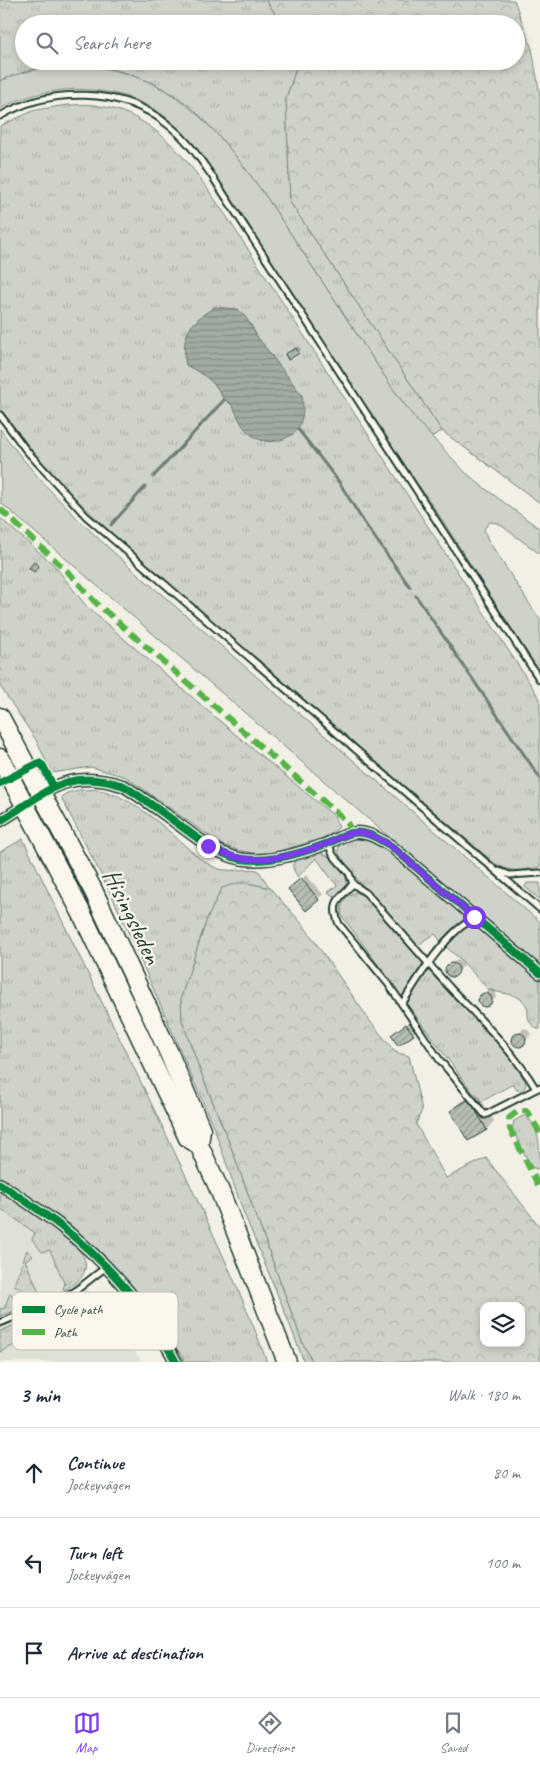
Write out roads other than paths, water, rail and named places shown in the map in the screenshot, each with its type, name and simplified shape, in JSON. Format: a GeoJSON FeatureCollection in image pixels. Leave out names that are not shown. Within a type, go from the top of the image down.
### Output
{"type":"FeatureCollection","features":[{"type":"Feature","properties":{"kind":"highway","name":"Hisingsleden"},"geometry":{"type":"LineString","coordinates":[[0,716],[94,890],[128,961],[201,1129],[199,1146]]}},
{"type":"Feature","properties":{"kind":"highway","name":"Hisingsleden"},"geometry":{"type":"LineString","coordinates":[[0,758],[81,912],[188,1138],[199,1146],[222,1198],[287,1362]]}},
{"type":"Feature","properties":{"kind":"street"},"geometry":{"type":"LineString","coordinates":[[0,822],[53,786],[75,780],[91,779],[109,781],[124,786],[208,846],[241,859],[254,860],[279,857],[328,843],[352,833],[366,834],[378,838],[391,846],[540,973]]}},
{"type":"Feature","properties":{"kind":"street"},"geometry":{"type":"LineString","coordinates":[[0,1184],[63,1227],[106,1267],[127,1292]]}},
{"type":"Feature","properties":{"kind":"street"},"geometry":{"type":"LineString","coordinates":[[169,1350],[176,1362]]}},
{"type":"Feature","properties":{"kind":"lane"},"geometry":{"type":"LineString","coordinates":[[0,116],[30,103],[45,99],[75,95],[95,96],[114,99],[144,109],[166,122],[181,136],[197,154],[212,176],[540,680]]}},
{"type":"Feature","properties":{"kind":"lane"},"geometry":{"type":"LineString","coordinates":[[0,415],[26,450],[86,516],[540,910]]}},
{"type":"Feature","properties":{"kind":"lane"},"geometry":{"type":"LineString","coordinates":[[328,843],[333,855],[349,873],[353,884],[366,893],[428,964],[504,1045],[538,1088],[485,1115],[440,1059],[370,960],[339,924],[335,914],[336,903],[353,884]]}},
{"type":"Feature","properties":{"kind":"lane"},"geometry":{"type":"LineString","coordinates":[[496,871],[510,874],[540,873]]}},
{"type":"Feature","properties":{"kind":"lane"},"geometry":{"type":"LineString","coordinates":[[402,1004],[428,964],[462,924],[476,920]]}},
{"type":"Feature","properties":{"kind":"lane"},"geometry":{"type":"LineString","coordinates":[[74,1292],[106,1267]]}},
{"type":"Feature","properties":{"kind":"lane"},"geometry":{"type":"LineString","coordinates":[[0,1323],[12,1318]]}},
{"type":"Feature","properties":{"kind":"waterway"},"geometry":{"type":"LineString","coordinates":[[153,477],[224,400]]}},
{"type":"Feature","properties":{"kind":"waterway"},"geometry":{"type":"LineString","coordinates":[[298,429],[339,482],[363,521],[410,587]]}},
{"type":"Feature","properties":{"kind":"waterway"},"geometry":{"type":"LineString","coordinates":[[111,525],[145,487]]}},
{"type":"Feature","properties":{"kind":"waterway"},"geometry":{"type":"LineString","coordinates":[[416,596],[540,778]]}}]}
